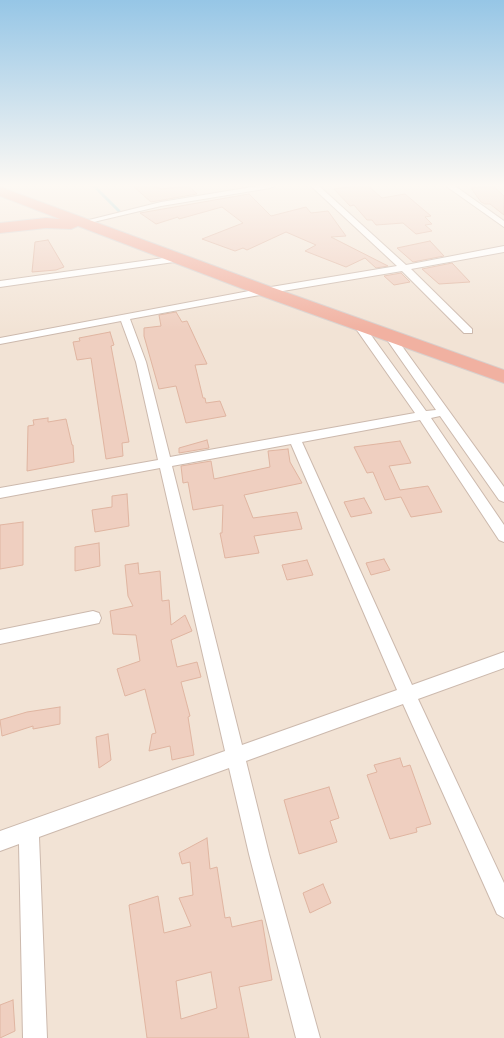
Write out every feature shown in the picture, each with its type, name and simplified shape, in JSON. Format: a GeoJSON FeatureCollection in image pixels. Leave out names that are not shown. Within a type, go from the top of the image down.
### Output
{"type":"FeatureCollection","features":[{"type":"Feature","properties":{"kind":"highway"},"geometry":{"type":"LineString","coordinates":[[114,234],[359,326],[504,377]]}},
{"type":"Feature","properties":{"kind":"street"},"geometry":{"type":"LineString","coordinates":[[368,234],[468,331]]}},
{"type":"Feature","properties":{"kind":"street"},"geometry":{"type":"LineString","coordinates":[[0,341],[264,291],[504,250]]}},
{"type":"Feature","properties":{"kind":"street"},"geometry":{"type":"LineString","coordinates":[[0,284],[178,259]]}},
{"type":"Feature","properties":{"kind":"street"},"geometry":{"type":"LineString","coordinates":[[125,318],[141,362],[260,854],[308,1038]]}},
{"type":"Feature","properties":{"kind":"street"},"geometry":{"type":"LineString","coordinates":[[359,326],[423,416],[504,536]]}},
{"type":"Feature","properties":{"kind":"street"},"geometry":{"type":"LineString","coordinates":[[390,337],[504,498]]}},
{"type":"Feature","properties":{"kind":"street"},"geometry":{"type":"LineString","coordinates":[[0,493],[443,412]]}},
{"type":"Feature","properties":{"kind":"street"},"geometry":{"type":"LineString","coordinates":[[294,439],[504,907]]}},
{"type":"Feature","properties":{"kind":"street"},"geometry":{"type":"LineString","coordinates":[[0,637],[93,618]]}},
{"type":"Feature","properties":{"kind":"street"},"geometry":{"type":"LineString","coordinates":[[0,841],[504,660]]}},
{"type":"Feature","properties":{"kind":"street"},"geometry":{"type":"LineString","coordinates":[[29,831],[35,1038]]}},
{"type":"Feature","properties":{"kind":"shaded area"},"geometry":{"type":"Polygon","coordinates":[[[0,234],[504,234],[504,1038],[0,1038],[0,234]]]}},
{"type":"Feature","properties":{"kind":"building"},"geometry":{"type":"Polygon","coordinates":[[[214,234],[281,234],[247,250],[243,248],[235,251],[202,239],[214,234]]]}},
{"type":"Feature","properties":{"kind":"building"},"geometry":{"type":"Polygon","coordinates":[[[292,234],[345,234],[346,236],[331,237],[388,266],[376,268],[365,258],[346,267],[305,251],[316,245],[292,234]]]}},
{"type":"Feature","properties":{"kind":"building"},"geometry":{"type":"Polygon","coordinates":[[[48,240],[64,267],[56,270],[32,272],[35,242],[48,240]]]}},
{"type":"Feature","properties":{"kind":"building"},"geometry":{"type":"Polygon","coordinates":[[[430,241],[444,256],[413,262],[397,248],[430,241]]]}},
{"type":"Feature","properties":{"kind":"building"},"geometry":{"type":"Polygon","coordinates":[[[452,263],[470,282],[439,284],[422,269],[452,263]]]}},
{"type":"Feature","properties":{"kind":"building"},"geometry":{"type":"Polygon","coordinates":[[[401,273],[410,282],[394,285],[384,276],[401,273]]]}},
{"type":"Feature","properties":{"kind":"building"},"geometry":{"type":"Polygon","coordinates":[[[176,312],[182,322],[187,321],[207,364],[195,365],[203,398],[205,398],[206,403],[220,401],[226,416],[186,423],[176,386],[159,389],[144,336],[144,328],[161,326],[159,315],[176,312]]]}},
{"type":"Feature","properties":{"kind":"building"},"geometry":{"type":"Polygon","coordinates":[[[110,332],[114,345],[111,346],[129,442],[122,443],[123,456],[106,459],[91,358],[77,360],[73,342],[80,341],[79,338],[110,332]]]}},
{"type":"Feature","properties":{"kind":"building"},"geometry":{"type":"Polygon","coordinates":[[[48,418],[48,422],[66,419],[73,445],[74,462],[27,471],[28,426],[34,425],[33,420],[48,418]]]}},
{"type":"Feature","properties":{"kind":"building"},"geometry":{"type":"Polygon","coordinates":[[[207,440],[209,448],[179,453],[179,448],[207,440]]]}},
{"type":"Feature","properties":{"kind":"building"},"geometry":{"type":"Polygon","coordinates":[[[400,441],[411,463],[389,466],[400,490],[428,486],[442,512],[411,517],[401,497],[385,500],[373,472],[367,473],[354,447],[400,441]]]}},
{"type":"Feature","properties":{"kind":"building"},"geometry":{"type":"Polygon","coordinates":[[[288,449],[290,462],[302,483],[244,495],[253,518],[297,512],[302,529],[254,536],[259,553],[225,558],[220,533],[222,533],[223,505],[193,510],[188,482],[183,483],[181,466],[211,461],[214,479],[270,467],[268,451],[288,449]]]}},
{"type":"Feature","properties":{"kind":"building"},"geometry":{"type":"Polygon","coordinates":[[[127,494],[129,526],[95,532],[92,510],[112,507],[112,496],[127,494]]]}},
{"type":"Feature","properties":{"kind":"building"},"geometry":{"type":"Polygon","coordinates":[[[364,498],[372,513],[351,517],[344,502],[364,498]]]}},
{"type":"Feature","properties":{"kind":"building"},"geometry":{"type":"Polygon","coordinates":[[[23,522],[23,565],[0,569],[0,525],[23,522]]]}},
{"type":"Feature","properties":{"kind":"building"},"geometry":{"type":"Polygon","coordinates":[[[99,543],[100,566],[75,571],[75,547],[99,543]]]}},
{"type":"Feature","properties":{"kind":"building"},"geometry":{"type":"Polygon","coordinates":[[[384,559],[390,570],[371,575],[366,563],[384,559]]]}},
{"type":"Feature","properties":{"kind":"building"},"geometry":{"type":"Polygon","coordinates":[[[307,560],[313,575],[287,580],[282,565],[307,560]]]}},
{"type":"Feature","properties":{"kind":"building"},"geometry":{"type":"Polygon","coordinates":[[[138,563],[139,574],[160,571],[162,601],[169,600],[171,625],[185,615],[192,631],[171,640],[177,667],[197,662],[201,677],[181,682],[190,716],[188,717],[194,755],[172,760],[170,746],[149,751],[152,734],[156,733],[145,689],[125,696],[117,669],[140,661],[136,635],[113,634],[110,611],[133,606],[128,596],[125,565],[138,563]]]}},
{"type":"Feature","properties":{"kind":"building"},"geometry":{"type":"Polygon","coordinates":[[[60,707],[60,724],[33,729],[33,726],[2,736],[0,720],[27,712],[60,707]]]}},
{"type":"Feature","properties":{"kind":"building"},"geometry":{"type":"Polygon","coordinates":[[[108,734],[111,760],[99,768],[96,737],[108,734]]]}},
{"type":"Feature","properties":{"kind":"building"},"geometry":{"type":"Polygon","coordinates":[[[400,758],[403,767],[410,765],[431,824],[416,828],[417,832],[390,839],[367,775],[377,772],[374,765],[400,758]]]}},
{"type":"Feature","properties":{"kind":"building"},"geometry":{"type":"Polygon","coordinates":[[[329,787],[339,818],[330,821],[337,842],[299,854],[284,800],[329,787]]]}},
{"type":"Feature","properties":{"kind":"building"},"geometry":{"type":"Polygon","coordinates":[[[207,838],[210,869],[217,867],[225,918],[230,917],[232,927],[262,920],[272,980],[239,987],[249,1038],[147,1038],[129,905],[158,896],[164,933],[191,926],[179,898],[193,895],[190,862],[182,864],[179,853],[207,838]],[[211,972],[176,981],[181,1019],[217,1008],[211,972]]]}},
{"type":"Feature","properties":{"kind":"building"},"geometry":{"type":"Polygon","coordinates":[[[323,884],[331,903],[310,913],[303,893],[323,884]]]}},
{"type":"Feature","properties":{"kind":"building"},"geometry":{"type":"Polygon","coordinates":[[[13,1000],[15,1031],[0,1038],[0,1005],[13,1000]]]}}]}
